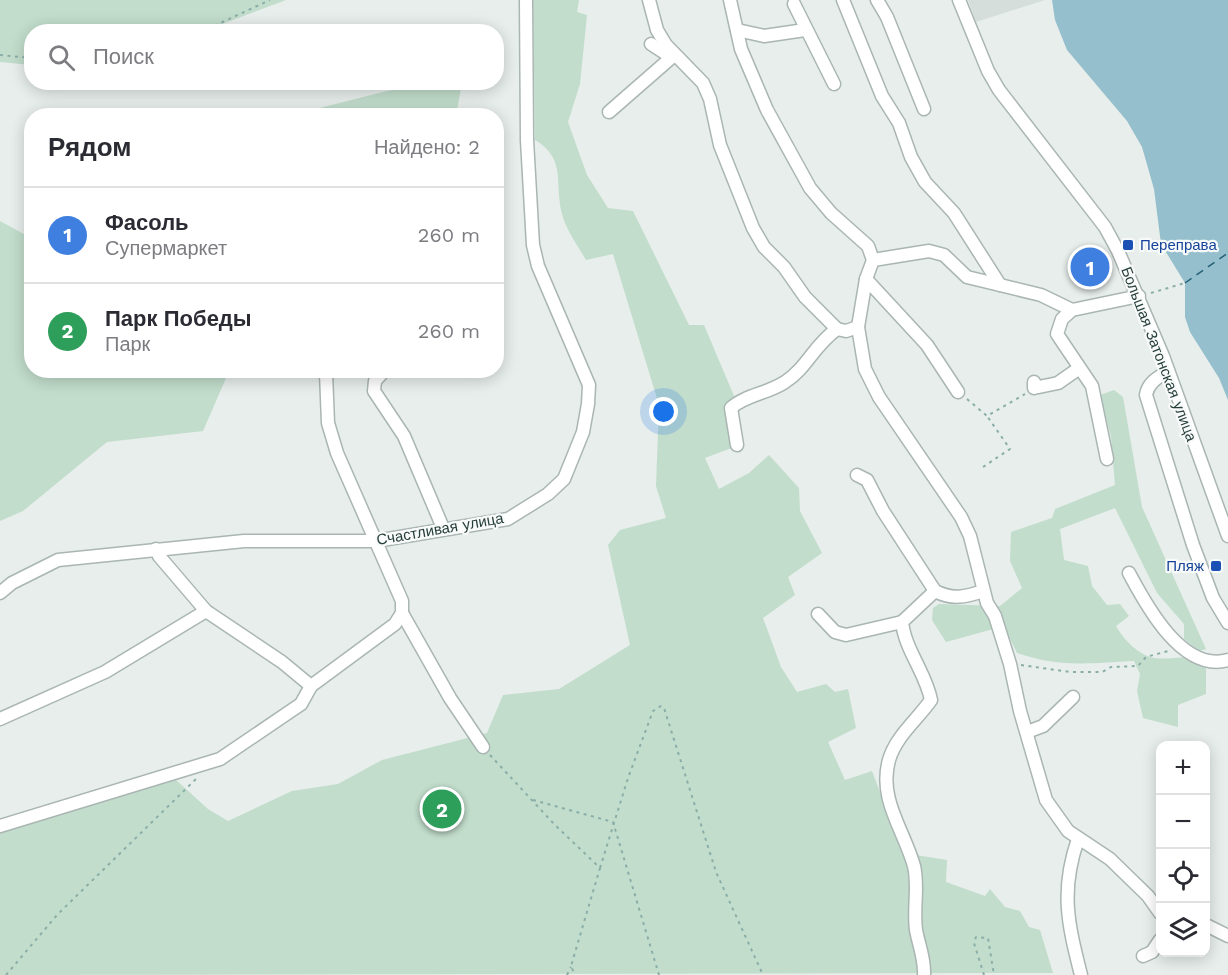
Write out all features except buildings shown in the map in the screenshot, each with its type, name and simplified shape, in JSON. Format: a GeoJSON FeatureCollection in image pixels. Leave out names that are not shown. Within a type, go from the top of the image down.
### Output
{"type":"FeatureCollection","features":[{"type":"Feature","properties":{"kind":"street","name":"Счастливая улица"},"geometry":{"type":"LineString","coordinates":[[0,593],[12,583],[51,562],[244,541],[376,540],[508,519],[548,494],[564,479],[583,432],[589,385],[538,266],[533,245],[527,140],[526,0]]}},
{"type":"Feature","properties":{"kind":"street"},"geometry":{"type":"LineString","coordinates":[[649,0],[657,30],[675,58]]}},
{"type":"Feature","properties":{"kind":"street"},"geometry":{"type":"LineString","coordinates":[[730,0],[741,49],[767,110],[810,188],[831,213],[868,246],[873,260],[866,279],[858,327],[865,369],[879,397],[961,518],[970,536],[983,591],[995,616],[1010,664],[1046,800],[1068,831],[1110,859],[1156,906]]}},
{"type":"Feature","properties":{"kind":"street"},"geometry":{"type":"LineString","coordinates":[[843,0],[882,96],[899,123],[911,157],[925,182],[954,213],[1000,285]]}},
{"type":"Feature","properties":{"kind":"street"},"geometry":{"type":"LineString","coordinates":[[877,0],[887,17],[924,109]]}},
{"type":"Feature","properties":{"kind":"street","name":"Большая Затонская улица"},"geometry":{"type":"LineString","coordinates":[[959,0],[988,71],[999,90],[1105,227],[1139,296],[1228,536]]}},
{"type":"Feature","properties":{"kind":"street"},"geometry":{"type":"LineString","coordinates":[[794,4],[834,84]]}},
{"type":"Feature","properties":{"kind":"street"},"geometry":{"type":"LineString","coordinates":[[737,30],[764,36],[805,30]]}},
{"type":"Feature","properties":{"kind":"street"},"geometry":{"type":"LineString","coordinates":[[651,44],[675,58],[703,83],[710,99],[720,146],[753,228],[764,247],[784,267],[805,297],[837,329],[846,331],[858,327]]}},
{"type":"Feature","properties":{"kind":"street"},"geometry":{"type":"LineString","coordinates":[[609,112],[675,58]]}},
{"type":"Feature","properties":{"kind":"street"},"geometry":{"type":"LineString","coordinates":[[873,260],[929,251],[944,255],[967,277],[1041,295],[1072,310]]}},
{"type":"Feature","properties":{"kind":"street"},"geometry":{"type":"LineString","coordinates":[[866,279],[927,345],[958,392]]}},
{"type":"Feature","properties":{"kind":"street"},"geometry":{"type":"LineString","coordinates":[[1107,459],[1092,386],[1078,369],[1057,334],[1062,319],[1072,310],[1139,296]]}},
{"type":"Feature","properties":{"kind":"street"},"geometry":{"type":"LineString","coordinates":[[737,445],[731,408],[787,382],[800,370],[822,339],[837,329]]}},
{"type":"Feature","properties":{"kind":"street"},"geometry":{"type":"LineString","coordinates":[[1034,385],[1058,383],[1078,369]]}},
{"type":"Feature","properties":{"kind":"street"},"geometry":{"type":"LineString","coordinates":[[1168,371],[1154,380],[1146,394],[1193,545],[1213,598],[1228,623]]}},
{"type":"Feature","properties":{"kind":"street"},"geometry":{"type":"LineString","coordinates":[[326,378],[328,423],[337,453],[402,601],[402,613],[450,698],[483,747]]}},
{"type":"Feature","properties":{"kind":"street"},"geometry":{"type":"LineString","coordinates":[[378,378],[374,390],[404,436],[443,528]]}},
{"type":"Feature","properties":{"kind":"street"},"geometry":{"type":"LineString","coordinates":[[857,474],[867,480],[884,511],[936,591],[947,597],[967,597],[983,591]]}},
{"type":"Feature","properties":{"kind":"street"},"geometry":{"type":"LineString","coordinates":[[156,549],[159,556],[206,611],[282,662],[311,686]]}},
{"type":"Feature","properties":{"kind":"street"},"geometry":{"type":"LineString","coordinates":[[1129,573],[1145,603],[1179,647],[1208,663],[1228,660]]}},
{"type":"Feature","properties":{"kind":"street"},"geometry":{"type":"LineString","coordinates":[[818,614],[835,632],[846,635],[902,622],[936,591]]}},
{"type":"Feature","properties":{"kind":"street"},"geometry":{"type":"LineString","coordinates":[[0,719],[105,672],[206,611]]}},
{"type":"Feature","properties":{"kind":"street"},"geometry":{"type":"LineString","coordinates":[[0,826],[220,759],[301,704],[311,686],[395,624],[402,613]]}},
{"type":"Feature","properties":{"kind":"street"},"geometry":{"type":"LineString","coordinates":[[902,622],[903,634],[928,687],[931,700],[897,741],[889,759],[885,779],[888,802],[914,866],[916,932],[922,950],[924,975]]}},
{"type":"Feature","properties":{"kind":"street"},"geometry":{"type":"LineString","coordinates":[[1027,732],[1043,726],[1073,697]]}},
{"type":"Feature","properties":{"kind":"street"},"geometry":{"type":"LineString","coordinates":[[1078,839],[1066,887],[1067,907],[1081,975]]}},
{"type":"Feature","properties":{"kind":"street"},"geometry":{"type":"LineString","coordinates":[[1210,927],[1228,936]]}},
{"type":"Feature","properties":{"kind":"street"},"geometry":{"type":"LineString","coordinates":[[1143,956],[1152,952],[1156,947]]}},
{"type":"Feature","properties":{"kind":"path"},"geometry":{"type":"LineString","coordinates":[[218,24],[270,0]]}},
{"type":"Feature","properties":{"kind":"path"},"geometry":{"type":"LineString","coordinates":[[0,55],[24,57]]}},
{"type":"Feature","properties":{"kind":"path"},"geometry":{"type":"LineString","coordinates":[[1139,296],[1185,283]]}},
{"type":"Feature","properties":{"kind":"path"},"geometry":{"type":"LineString","coordinates":[[987,416],[1034,385]]}},
{"type":"Feature","properties":{"kind":"path"},"geometry":{"type":"LineString","coordinates":[[958,392],[987,416],[1010,449],[983,467]]}},
{"type":"Feature","properties":{"kind":"path"},"geometry":{"type":"LineString","coordinates":[[1010,664],[1070,672],[1102,672],[1112,667],[1138,666],[1146,657],[1179,647]]}},
{"type":"Feature","properties":{"kind":"path"},"geometry":{"type":"LineString","coordinates":[[567,975],[613,822],[653,711],[661,706],[667,718],[716,872],[763,975]]}},
{"type":"Feature","properties":{"kind":"path"},"geometry":{"type":"LineString","coordinates":[[483,747],[600,868]]}},
{"type":"Feature","properties":{"kind":"path"},"geometry":{"type":"LineString","coordinates":[[6,975],[57,915],[203,773]]}},
{"type":"Feature","properties":{"kind":"path"},"geometry":{"type":"LineString","coordinates":[[532,800],[613,822]]}},
{"type":"Feature","properties":{"kind":"path"},"geometry":{"type":"LineString","coordinates":[[613,822],[659,975]]}},
{"type":"Feature","properties":{"kind":"path"},"geometry":{"type":"LineString","coordinates":[[984,975],[974,944],[976,937],[982,936],[988,938],[994,975]]}},
{"type":"Feature","properties":{"kind":"path"},"geometry":{"type":"LineString","coordinates":[[571,966],[575,975]]}},
{"type":"Feature","properties":{"kind":"shaded area"},"geometry":{"type":"Polygon","coordinates":[[[968,0],[1045,0],[976,22],[968,0]]]}},
{"type":"Feature","properties":{"kind":"green space"},"geometry":{"type":"Polygon","coordinates":[[[0,0],[286,0],[223,24],[24,24],[24,64],[0,62],[0,0]]]}},
{"type":"Feature","properties":{"kind":"green space"},"geometry":{"type":"Polygon","coordinates":[[[533,0],[579,0],[577,12],[587,15],[580,84],[568,122],[587,175],[608,208],[633,211],[689,325],[704,325],[734,396],[726,410],[734,447],[705,458],[719,489],[749,473],[769,455],[799,488],[800,511],[822,553],[788,577],[795,595],[763,618],[781,667],[797,692],[826,684],[835,692],[848,689],[856,728],[828,742],[845,780],[872,771],[903,853],[947,860],[946,882],[985,896],[990,889],[1005,907],[1020,911],[1029,927],[1040,930],[1053,973],[0,975],[0,830],[176,780],[208,809],[228,821],[292,791],[338,784],[382,760],[487,733],[503,695],[559,689],[630,645],[608,545],[620,530],[666,518],[656,486],[659,405],[613,254],[586,260],[569,232],[562,214],[558,172],[552,155],[535,140],[533,0]]]}},
{"type":"Feature","properties":{"kind":"green space"},"geometry":{"type":"Polygon","coordinates":[[[461,90],[457,108],[320,108],[387,91],[461,90]]]}},
{"type":"Feature","properties":{"kind":"green space"},"geometry":{"type":"Polygon","coordinates":[[[0,221],[24,234],[24,378],[226,378],[203,431],[107,442],[23,511],[0,521],[0,221]]]}},
{"type":"Feature","properties":{"kind":"green space"},"geometry":{"type":"Polygon","coordinates":[[[1114,390],[1123,397],[1142,507],[1206,649],[1199,651],[1184,639],[1184,624],[1157,593],[1115,508],[1060,529],[1064,560],[1088,566],[1092,586],[1107,605],[1120,604],[1129,616],[1116,626],[1137,650],[1149,657],[1186,658],[1206,666],[1206,694],[1178,705],[1178,727],[1143,718],[1137,691],[1140,674],[1134,661],[1061,663],[1033,658],[1017,653],[1004,626],[946,642],[932,620],[933,608],[939,604],[1000,606],[1022,588],[1010,561],[1011,532],[1052,518],[1055,509],[1115,485],[1111,437],[1100,395],[1114,390]]]}},
{"type":"Feature","properties":{"kind":"water"},"geometry":{"type":"Polygon","coordinates":[[[1052,0],[1228,0],[1228,400],[1219,378],[1190,332],[1185,317],[1185,283],[1161,244],[1154,189],[1142,147],[1127,121],[1067,50],[1055,20],[1052,0]]]}},
{"type":"Feature","properties":{"kind":"ferry route"},"geometry":{"type":"LineString","coordinates":[[1185,283],[1228,253]]}},
{"type":"Feature","properties":{"kind":"place","name":"Переправа"},"geometry":{"type":"Point","coordinates":[1128,245]}},
{"type":"Feature","properties":{"kind":"place","name":"Фасоль"},"geometry":{"type":"Point","coordinates":[1090,267]}},
{"type":"Feature","properties":{"kind":"place","name":"Пляж"},"geometry":{"type":"Point","coordinates":[1216,566]}},
{"type":"Feature","properties":{"kind":"place","name":"Парк Победы"},"geometry":{"type":"Point","coordinates":[442,809]}}]}
